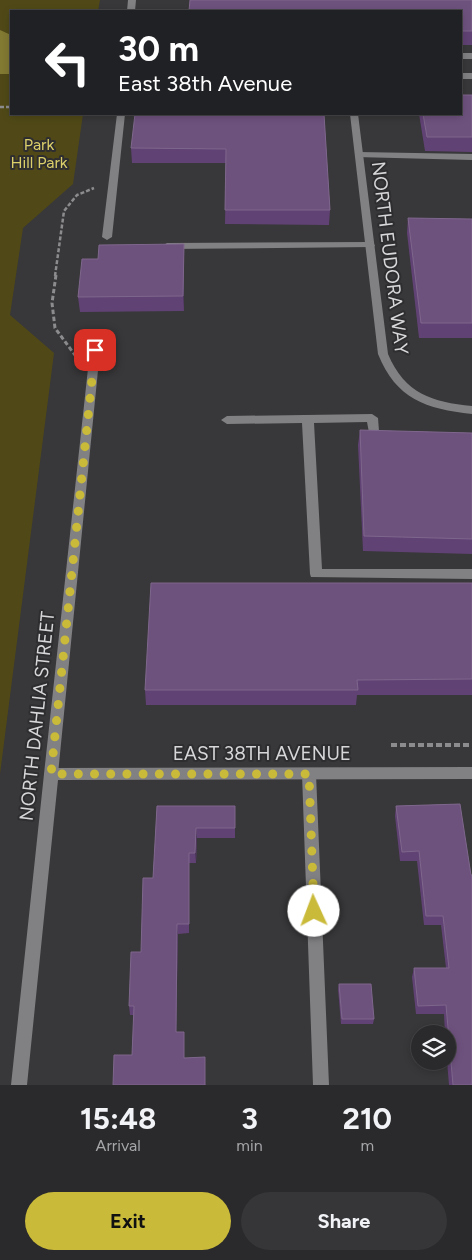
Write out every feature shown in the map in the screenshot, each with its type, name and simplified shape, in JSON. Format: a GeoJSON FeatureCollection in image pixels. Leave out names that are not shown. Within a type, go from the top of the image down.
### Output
{"type":"FeatureCollection","features":[{"type":"Feature","properties":{"kind":"street"},"geometry":{"type":"LineString","coordinates":[[107,237],[121,115]]}},
{"type":"Feature","properties":{"kind":"street","name":"NORTH EUDORA WAY"},"geometry":{"type":"LineString","coordinates":[[354,115],[383,354],[388,369],[400,386],[416,396],[452,408],[472,410]]}},
{"type":"Feature","properties":{"kind":"street"},"geometry":{"type":"LineString","coordinates":[[359,155],[472,157]]}},
{"type":"Feature","properties":{"kind":"street"},"geometry":{"type":"LineString","coordinates":[[156,246],[370,245]]}},
{"type":"Feature","properties":{"kind":"street","name":"NORTH DAHLIA STREET"},"geometry":{"type":"LineString","coordinates":[[19,1085],[95,350]]}},
{"type":"Feature","properties":{"kind":"street"},"geometry":{"type":"LineString","coordinates":[[227,420],[372,418],[374,435],[404,436]]}},
{"type":"Feature","properties":{"kind":"street"},"geometry":{"type":"LineString","coordinates":[[308,419],[316,574],[472,574]]}},
{"type":"Feature","properties":{"kind":"street","name":"EAST 38TH AVENUE"},"geometry":{"type":"LineString","coordinates":[[51,774],[472,773]]}},
{"type":"Feature","properties":{"kind":"street"},"geometry":{"type":"LineString","coordinates":[[309,774],[321,1085]]}},
{"type":"Feature","properties":{"kind":"path"},"geometry":{"type":"LineString","coordinates":[[92,378],[55,328],[52,303],[64,211],[77,195],[113,181]]}},
{"type":"Feature","properties":{"kind":"path"},"geometry":{"type":"LineString","coordinates":[[391,745],[472,745]]}},
{"type":"Feature","properties":{"kind":"green space","name":"Park Hill Park"},"geometry":{"type":"Polygon","coordinates":[[[0,0],[100,0],[98,10],[10,10],[10,115],[83,115],[73,184],[23,228],[10,315],[54,353],[0,774],[0,0]]]}},
{"type":"Feature","properties":{"kind":"shaded area"},"geometry":{"type":"Polygon","coordinates":[[[0,30],[10,35],[10,74],[0,74],[0,30]]]}},
{"type":"Feature","properties":{"kind":"building"},"geometry":{"type":"Polygon","coordinates":[[[190,0],[472,0],[472,31],[462,31],[462,10],[189,10],[190,0]]]}},
{"type":"Feature","properties":{"kind":"building"},"geometry":{"type":"Polygon","coordinates":[[[462,95],[472,95],[472,137],[427,137],[423,115],[462,115],[462,95]]]}},
{"type":"Feature","properties":{"kind":"building"},"geometry":{"type":"Polygon","coordinates":[[[135,115],[324,115],[330,210],[225,210],[226,149],[131,148],[135,115]]]}},
{"type":"Feature","properties":{"kind":"building"},"geometry":{"type":"Polygon","coordinates":[[[408,218],[472,219],[472,323],[421,323],[408,218]]]}},
{"type":"Feature","properties":{"kind":"building"},"geometry":{"type":"Polygon","coordinates":[[[184,244],[183,296],[78,297],[82,259],[98,259],[99,245],[184,244]]]}},
{"type":"Feature","properties":{"kind":"building"},"geometry":{"type":"Polygon","coordinates":[[[360,430],[472,433],[472,539],[364,536],[360,430]]]}},
{"type":"Feature","properties":{"kind":"building"},"geometry":{"type":"Polygon","coordinates":[[[151,583],[472,583],[472,679],[357,680],[358,690],[145,690],[151,583]]]}},
{"type":"Feature","properties":{"kind":"building"},"geometry":{"type":"Polygon","coordinates":[[[460,804],[472,875],[472,1085],[453,1085],[452,1070],[456,1070],[456,1025],[448,1025],[446,1005],[418,1006],[414,968],[449,968],[443,916],[426,916],[419,851],[402,852],[396,806],[460,804]]]}},
{"type":"Feature","properties":{"kind":"building"},"geometry":{"type":"Polygon","coordinates":[[[157,806],[235,806],[235,828],[196,828],[195,853],[189,853],[189,924],[177,924],[176,1032],[184,1032],[184,1058],[205,1057],[205,1085],[113,1085],[114,1055],[132,1055],[134,1006],[129,1006],[131,952],[141,952],[143,878],[153,878],[157,806]]]}},
{"type":"Feature","properties":{"kind":"building"},"geometry":{"type":"Polygon","coordinates":[[[339,984],[371,984],[374,1019],[342,1019],[339,984]]]}},
{"type":"Feature","properties":{"kind":"route"},"geometry":{"type":"LineString","coordinates":[[95,350],[51,774],[309,774],[314,911]]}}]}
